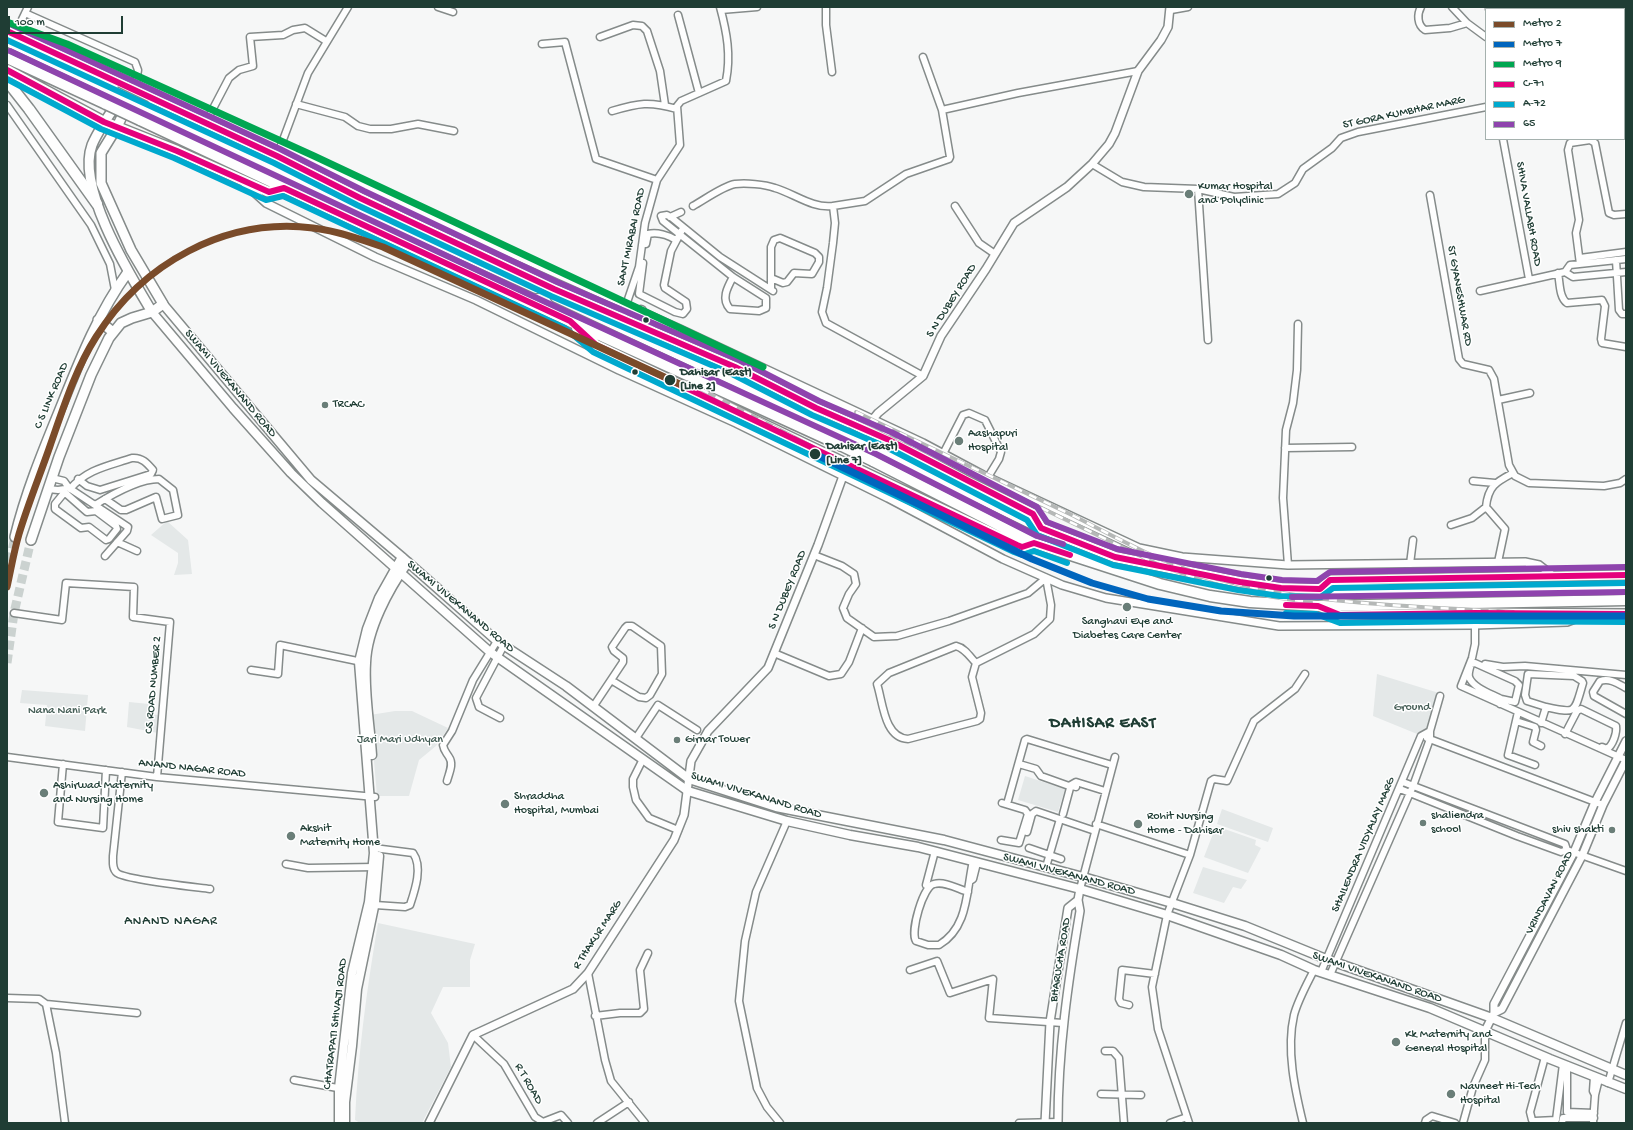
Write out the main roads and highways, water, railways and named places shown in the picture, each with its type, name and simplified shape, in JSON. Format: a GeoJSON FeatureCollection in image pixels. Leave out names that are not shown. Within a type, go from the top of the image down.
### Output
{"type":"FeatureCollection","features":[{"type":"Feature","properties":{"kind":"highway"},"geometry":{"type":"LineString","coordinates":[[10,35],[206,122],[279,151],[360,198],[554,289],[649,328],[735,367],[816,408],[865,429],[1033,514],[1041,528]]}},
{"type":"Feature","properties":{"kind":"highway"},"geometry":{"type":"LineString","coordinates":[[10,35],[116,92],[283,173],[583,309],[846,433],[1041,528],[1115,558],[1240,582],[1281,588],[1626,588]]}},
{"type":"Feature","properties":{"kind":"highway"},"geometry":{"type":"LineString","coordinates":[[7,58],[570,321],[873,460],[1034,543],[1160,584],[1210,596],[1250,602],[1318,606],[1626,600]]}},
{"type":"Feature","properties":{"kind":"highway"},"geometry":{"type":"LineString","coordinates":[[7,70],[104,122],[177,151],[240,180],[269,192],[284,188]]}},
{"type":"Feature","properties":{"kind":"highway"},"geometry":{"type":"LineString","coordinates":[[7,81],[30,109],[97,204]]}},
{"type":"Feature","properties":{"kind":"highway"},"geometry":{"type":"LineString","coordinates":[[279,151],[283,173]]}},
{"type":"Feature","properties":{"kind":"highway"},"geometry":{"type":"LineString","coordinates":[[583,309],[622,317]]}},
{"type":"Feature","properties":{"kind":"highway"},"geometry":{"type":"LineString","coordinates":[[641,311],[649,328]]}},
{"type":"Feature","properties":{"kind":"highway"},"geometry":{"type":"LineString","coordinates":[[570,321],[596,345],[1022,547],[1034,543]]}},
{"type":"Feature","properties":{"kind":"main road","name":"SWAMI VIVEKANAND ROAD"},"geometry":{"type":"LineString","coordinates":[[132,88],[104,122],[92,146],[90,163],[91,183],[97,204],[128,272],[152,312],[233,408],[291,473],[398,570],[494,654],[688,791],[787,821],[850,835],[935,851],[1080,889],[1167,915],[1281,955],[1317,971],[1430,1008],[1608,1083],[1626,1089]]}},
{"type":"Feature","properties":{"kind":"main road","name":"SWAMI VIVEKANAND ROAD"},"geometry":{"type":"LineString","coordinates":[[132,88],[117,127],[101,153],[100,183],[131,250],[163,304],[308,475],[501,643],[636,738],[689,779],[776,808],[944,840],[1172,902],[1245,926],[1326,959],[1435,998],[1493,1015],[1626,1075]]}},
{"type":"Feature","properties":{"kind":"main road","name":"C S LINK ROAD"},"geometry":{"type":"LineString","coordinates":[[15,537],[42,453],[98,320],[115,290],[128,272]]}},
{"type":"Feature","properties":{"kind":"main road"},"geometry":{"type":"LineString","coordinates":[[31,540],[52,478],[91,375],[113,332],[121,323],[152,312],[163,304]]}},
{"type":"Feature","properties":{"kind":"main road"},"geometry":{"type":"LineString","coordinates":[[98,320],[113,332]]}},
{"type":"Feature","properties":{"kind":"main road"},"geometry":{"type":"LineString","coordinates":[[345,1123],[343,1089],[359,972],[375,905],[376,848],[363,662],[367,629],[376,604],[405,559]]}},
{"type":"Feature","properties":{"kind":"main road"},"geometry":{"type":"LineString","coordinates":[[1320,589],[1330,580],[1626,575]]}},
{"type":"Feature","properties":{"kind":"main road"},"geometry":{"type":"LineString","coordinates":[[1318,606],[1340,615],[1475,613],[1626,614]]}},
{"type":"Feature","properties":{"kind":"main road"},"geometry":{"type":"LineString","coordinates":[[574,710],[582,699]]}},
{"type":"Feature","properties":{"kind":"main road","name":"CHATRAPATI SHIVAJI ROAD"},"geometry":{"type":"LineString","coordinates":[[338,1123],[343,1089],[352,974],[376,867]]}},
{"type":"Feature","properties":{"kind":"tunnel"},"geometry":{"type":"LineString","coordinates":[[7,575],[15,537]]}},
{"type":"Feature","properties":{"kind":"tunnel"},"geometry":{"type":"LineString","coordinates":[[7,663],[14,613],[31,540]]}},
{"type":"Feature","properties":{"kind":"railway"},"geometry":{"type":"LineString","coordinates":[[687,382],[817,449]]}},
{"type":"Feature","properties":{"kind":"railway"},"geometry":{"type":"LineString","coordinates":[[856,412],[1074,516],[1142,551],[1196,573],[1251,587],[1325,599],[1400,606],[1513,612]]}},
{"type":"Feature","properties":{"kind":"railway"},"geometry":{"type":"LineString","coordinates":[[854,417],[1157,564],[1195,578],[1232,589],[1271,597],[1311,602]]}},
{"type":"Feature","properties":{"kind":"metro line","name":"9"},"geometry":{"type":"LineString","coordinates":[[7,22],[67,44],[314,156],[763,367]]}},
{"type":"Feature","properties":{"kind":"metro line","name":"2"},"geometry":{"type":"LineString","coordinates":[[7,587],[17,540],[30,501],[70,390],[96,337],[115,311],[137,288],[162,268],[189,251],[218,238],[248,230],[280,227],[322,229],[357,238],[383,247],[686,387]]}},
{"type":"Feature","properties":{"kind":"metro line","name":"7"},"geometry":{"type":"LineString","coordinates":[[815,454],[1032,559],[1092,583],[1148,599],[1221,611],[1294,616],[1626,616]]}},
{"type":"Feature","properties":{"kind":"place","name":"Kumar Hospital and Polyclinic"},"geometry":{"type":"Point","coordinates":[1189,194]}},
{"type":"Feature","properties":{"kind":"place","name":"Dahisar (East) [Line 2]"},"geometry":{"type":"Point","coordinates":[670,380]}},
{"type":"Feature","properties":{"kind":"place","name":"TRCAC"},"geometry":{"type":"Point","coordinates":[325,405]}},
{"type":"Feature","properties":{"kind":"place","name":"Aashapuri Hospital"},"geometry":{"type":"Point","coordinates":[959,441]}},
{"type":"Feature","properties":{"kind":"place","name":"Dahisar (East) [Line 7]"},"geometry":{"type":"Point","coordinates":[815,454]}},
{"type":"Feature","properties":{"kind":"place","name":"Sanghavi Eye and Diabetes Care Center"},"geometry":{"type":"Point","coordinates":[1127,607]}},
{"type":"Feature","properties":{"kind":"place","name":"Girnar Tower"},"geometry":{"type":"Point","coordinates":[677,740]}},
{"type":"Feature","properties":{"kind":"place","name":"Ashirwad Maternity and Nursing Home"},"geometry":{"type":"Point","coordinates":[44,793]}},
{"type":"Feature","properties":{"kind":"place","name":"Shraddha Hospital, Mumbai"},"geometry":{"type":"Point","coordinates":[505,804]}},
{"type":"Feature","properties":{"kind":"place","name":"shaliendra school"},"geometry":{"type":"Point","coordinates":[1423,823]}},
{"type":"Feature","properties":{"kind":"place","name":"Rohit Nursing Home - Dahisar"},"geometry":{"type":"Point","coordinates":[1138,824]}},
{"type":"Feature","properties":{"kind":"place","name":"shiv shakti"},"geometry":{"type":"Point","coordinates":[1612,830]}},
{"type":"Feature","properties":{"kind":"place","name":"Akshit Maternity Home"},"geometry":{"type":"Point","coordinates":[291,836]}},
{"type":"Feature","properties":{"kind":"place","name":"Kk Maternity and General Hospital"},"geometry":{"type":"Point","coordinates":[1396,1042]}},
{"type":"Feature","properties":{"kind":"place","name":"Navneet Hi-Tech Hospital"},"geometry":{"type":"Point","coordinates":[1451,1094]}},
{"type":"Feature","properties":{"kind":"district","name":"DAHISAR EAST"},"geometry":{"type":"Point","coordinates":[1103,725]}},
{"type":"Feature","properties":{"kind":"district","name":"ANAND NAGAR"},"geometry":{"type":"Point","coordinates":[171,922]}},
{"type":"Feature","properties":{"kind":"park label","name":"Ground"},"geometry":{"type":"Point","coordinates":[1412,708]}},
{"type":"Feature","properties":{"kind":"park label","name":"Nana Nani Park"},"geometry":{"type":"Point","coordinates":[67,711]}},
{"type":"Feature","properties":{"kind":"park label","name":"Jari Mari Udhyan"},"geometry":{"type":"Point","coordinates":[400,740]}}]}
